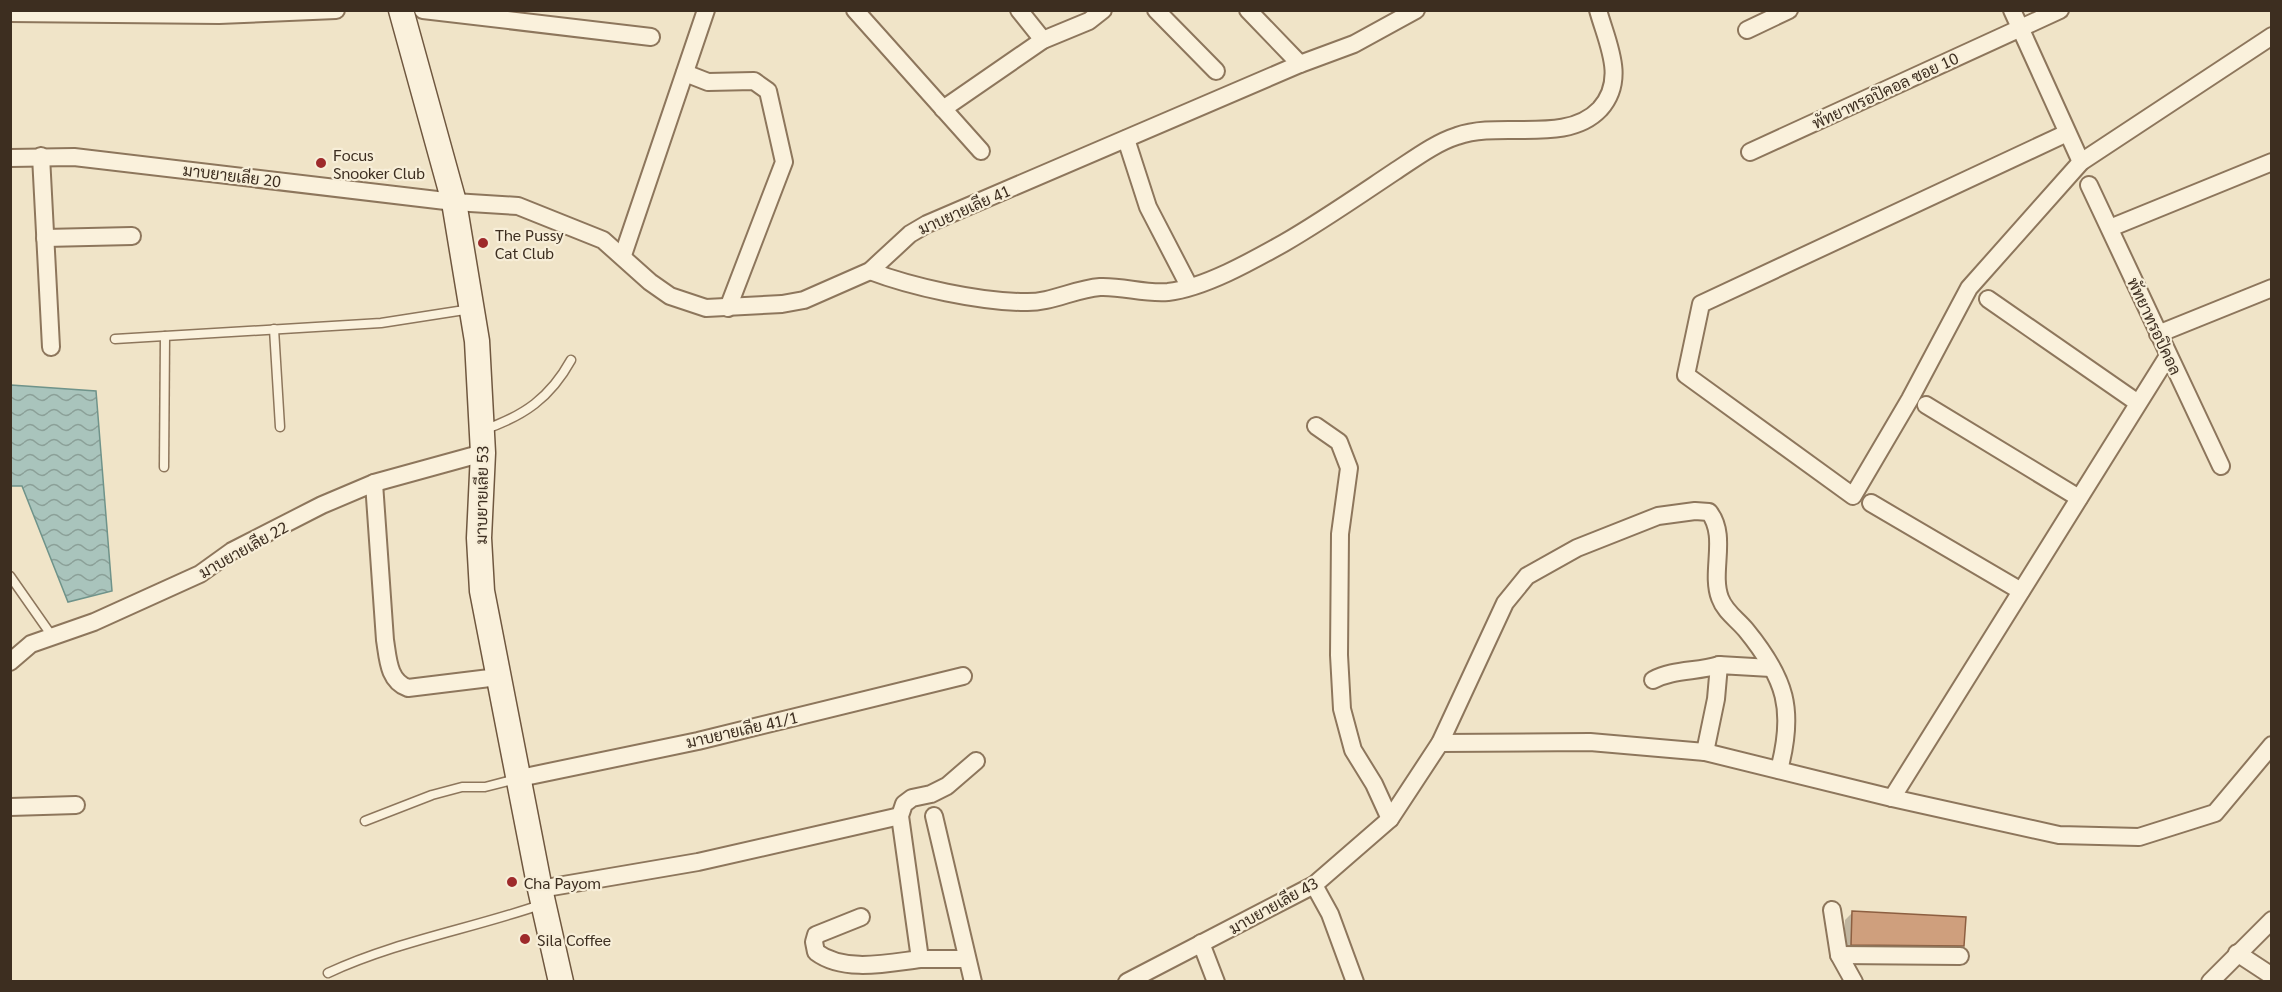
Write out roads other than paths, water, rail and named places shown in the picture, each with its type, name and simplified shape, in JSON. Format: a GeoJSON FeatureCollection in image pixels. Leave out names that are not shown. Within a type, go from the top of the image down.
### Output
{"type":"FeatureCollection","features":[{"type":"Feature","properties":{"kind":"street"},"geometry":{"type":"LineString","coordinates":[[10,13],[219,15],[336,10]]}},
{"type":"Feature","properties":{"kind":"street","name":"มาบยายเลีย 53"},"geometry":{"type":"LineString","coordinates":[[401,10],[454,202],[477,341],[482,442],[479,538],[482,591],[561,981]]}},
{"type":"Feature","properties":{"kind":"street"},"geometry":{"type":"LineString","coordinates":[[423,10],[651,37]]}},
{"type":"Feature","properties":{"kind":"street"},"geometry":{"type":"LineString","coordinates":[[622,255],[706,10]]}},
{"type":"Feature","properties":{"kind":"street"},"geometry":{"type":"LineString","coordinates":[[855,10],[981,151]]}},
{"type":"Feature","properties":{"kind":"street"},"geometry":{"type":"LineString","coordinates":[[1019,10],[1043,40]]}},
{"type":"Feature","properties":{"kind":"street"},"geometry":{"type":"LineString","coordinates":[[943,109],[1043,40],[1089,21],[1103,10]]}},
{"type":"Feature","properties":{"kind":"street"},"geometry":{"type":"LineString","coordinates":[[1156,10],[1216,71]]}},
{"type":"Feature","properties":{"kind":"street"},"geometry":{"type":"LineString","coordinates":[[1248,10],[1300,64]]}},
{"type":"Feature","properties":{"kind":"street","name":"มาบยายเลีย 41"},"geometry":{"type":"LineString","coordinates":[[454,202],[518,206],[576,228],[603,240],[650,282],[670,296],[706,308],[804,300],[870,271],[910,234],[927,224],[1300,64],[1354,44],[1416,10]]}},
{"type":"Feature","properties":{"kind":"street"},"geometry":{"type":"LineString","coordinates":[[870,271],[907,283],[1026,303],[1102,287],[1138,293],[1169,292],[1189,286],[1238,267],[1284,243],[1423,153],[1456,136],[1476,131],[1566,128],[1588,119],[1601,108],[1612,90],[1614,67],[1598,10]]}},
{"type":"Feature","properties":{"kind":"street"},"geometry":{"type":"LineString","coordinates":[[1747,30],[1789,10]]}},
{"type":"Feature","properties":{"kind":"street"},"geometry":{"type":"LineString","coordinates":[[2012,10],[2081,162]]}},
{"type":"Feature","properties":{"kind":"street","name":"พัทยาทรอปิคอล ซอย 10"},"geometry":{"type":"LineString","coordinates":[[1750,152],[2060,10]]}},
{"type":"Feature","properties":{"kind":"street"},"geometry":{"type":"LineString","coordinates":[[2067,133],[1701,304],[1686,375],[1853,496],[1910,399],[1970,288],[2081,162],[2271,36]]}},
{"type":"Feature","properties":{"kind":"street"},"geometry":{"type":"LineString","coordinates":[[685,73],[708,82],[754,81],[761,84],[768,91],[774,124],[784,153],[784,162],[728,308]]}},
{"type":"Feature","properties":{"kind":"street"},"geometry":{"type":"LineString","coordinates":[[1126,139],[1148,207],[1189,286]]}},
{"type":"Feature","properties":{"kind":"street"},"geometry":{"type":"LineString","coordinates":[[41,156],[51,346]]}},
{"type":"Feature","properties":{"kind":"street","name":"มาบยายเลีย 20"},"geometry":{"type":"LineString","coordinates":[[10,158],[74,157],[454,202]]}},
{"type":"Feature","properties":{"kind":"street"},"geometry":{"type":"LineString","coordinates":[[2110,228],[2271,162]]}},
{"type":"Feature","properties":{"kind":"street","name":"พัทยาทรอปิคอล"},"geometry":{"type":"LineString","coordinates":[[2090,185],[2221,466]]}},
{"type":"Feature","properties":{"kind":"street"},"geometry":{"type":"LineString","coordinates":[[45,238],[132,236]]}},
{"type":"Feature","properties":{"kind":"street"},"geometry":{"type":"LineString","coordinates":[[2158,334],[2271,288]]}},
{"type":"Feature","properties":{"kind":"street"},"geometry":{"type":"LineString","coordinates":[[1988,299],[2138,403]]}},
{"type":"Feature","properties":{"kind":"street"},"geometry":{"type":"LineString","coordinates":[[1892,798],[2168,356]]}},
{"type":"Feature","properties":{"kind":"street"},"geometry":{"type":"LineString","coordinates":[[1926,405],[2079,498]]}},
{"type":"Feature","properties":{"kind":"street"},"geometry":{"type":"LineString","coordinates":[[1316,426],[1339,441],[1349,468],[1340,534],[1339,655],[1342,709],[1353,750],[1374,784],[1390,819]]}},
{"type":"Feature","properties":{"kind":"street","name":"มาบยายเลีย 22"},"geometry":{"type":"LineString","coordinates":[[10,662],[31,644],[94,622],[200,574],[232,551],[322,505],[482,442]]}},
{"type":"Feature","properties":{"kind":"street"},"geometry":{"type":"LineString","coordinates":[[374,483],[385,640],[388,665],[394,678],[408,688],[498,677]]}},
{"type":"Feature","properties":{"kind":"street"},"geometry":{"type":"LineString","coordinates":[[1871,503],[2021,591]]}},
{"type":"Feature","properties":{"kind":"street","name":"มาบยายเลีย 43"},"geometry":{"type":"LineString","coordinates":[[1127,981],[1314,885],[1390,819],[1440,743],[1505,603],[1527,576],[1577,548],[1659,516],[1695,511],[1709,512],[1713,518],[1718,543],[1719,596],[1725,609],[1745,629],[1771,668]]}},
{"type":"Feature","properties":{"kind":"street"},"geometry":{"type":"LineString","coordinates":[[1653,680],[1663,675],[1703,670],[1719,665],[1771,668],[1783,692],[1788,712],[1786,745],[1779,770]]}},
{"type":"Feature","properties":{"kind":"street"},"geometry":{"type":"LineString","coordinates":[[1705,752],[1716,699],[1719,665]]}},
{"type":"Feature","properties":{"kind":"street","name":"มาบยายเลีย 41/1"},"geometry":{"type":"LineString","coordinates":[[520,778],[698,741],[963,676]]}},
{"type":"Feature","properties":{"kind":"street"},"geometry":{"type":"LineString","coordinates":[[1440,743],[1590,742],[1705,752],[1892,798],[2059,835],[2139,837],[2215,813],[2271,745]]}},
{"type":"Feature","properties":{"kind":"street"},"geometry":{"type":"LineString","coordinates":[[920,959],[900,816],[904,804],[912,798],[931,794],[947,786],[976,761]]}},
{"type":"Feature","properties":{"kind":"street"},"geometry":{"type":"LineString","coordinates":[[10,807],[76,804]]}},
{"type":"Feature","properties":{"kind":"street"},"geometry":{"type":"LineString","coordinates":[[542,896],[900,816]]}},
{"type":"Feature","properties":{"kind":"street"},"geometry":{"type":"LineString","coordinates":[[934,816],[973,981]]}},
{"type":"Feature","properties":{"kind":"street"},"geometry":{"type":"LineString","coordinates":[[1314,885],[1330,914],[1355,981]]}},
{"type":"Feature","properties":{"kind":"street"},"geometry":{"type":"LineString","coordinates":[[1832,910],[1839,955],[1854,981]]}},
{"type":"Feature","properties":{"kind":"street"},"geometry":{"type":"LineString","coordinates":[[861,917],[816,935],[814,942],[816,952],[830,960],[855,964],[920,959],[967,959]]}},
{"type":"Feature","properties":{"kind":"street"},"geometry":{"type":"LineString","coordinates":[[2210,981],[2271,920]]}},
{"type":"Feature","properties":{"kind":"street"},"geometry":{"type":"LineString","coordinates":[[1201,943],[1216,981]]}},
{"type":"Feature","properties":{"kind":"street"},"geometry":{"type":"LineString","coordinates":[[2237,953],[2271,976]]}},
{"type":"Feature","properties":{"kind":"street"},"geometry":{"type":"LineString","coordinates":[[1839,955],[1960,956]]}},
{"type":"Feature","properties":{"kind":"lane"},"geometry":{"type":"LineString","coordinates":[[115,339],[381,323],[471,309]]}},
{"type":"Feature","properties":{"kind":"lane"},"geometry":{"type":"LineString","coordinates":[[274,330],[280,428]]}},
{"type":"Feature","properties":{"kind":"lane"},"geometry":{"type":"LineString","coordinates":[[164,467],[165,336]]}},
{"type":"Feature","properties":{"kind":"lane"},"geometry":{"type":"LineString","coordinates":[[482,442],[507,422],[533,407],[559,382],[571,360]]}},
{"type":"Feature","properties":{"kind":"lane"},"geometry":{"type":"LineString","coordinates":[[10,576],[52,636]]}},
{"type":"Feature","properties":{"kind":"lane"},"geometry":{"type":"LineString","coordinates":[[364,821],[432,795],[462,787],[485,788],[520,778]]}},
{"type":"Feature","properties":{"kind":"lane"},"geometry":{"type":"LineString","coordinates":[[328,973],[367,955],[490,923],[542,896]]}},
{"type":"Feature","properties":{"kind":"water"},"geometry":{"type":"Polygon","coordinates":[[[11,385],[96,391],[112,591],[68,602],[22,486],[11,486],[11,385]]]}},
{"type":"Feature","properties":{"kind":"place","name":"Focus Snooker Club"},"geometry":{"type":"Point","coordinates":[321,163]}},
{"type":"Feature","properties":{"kind":"place","name":"The Pussy Cat Club"},"geometry":{"type":"Point","coordinates":[483,243]}},
{"type":"Feature","properties":{"kind":"place","name":"Cha Payom"},"geometry":{"type":"Point","coordinates":[512,882]}},
{"type":"Feature","properties":{"kind":"place","name":"Sila Coffee"},"geometry":{"type":"Point","coordinates":[525,939]}}]}
